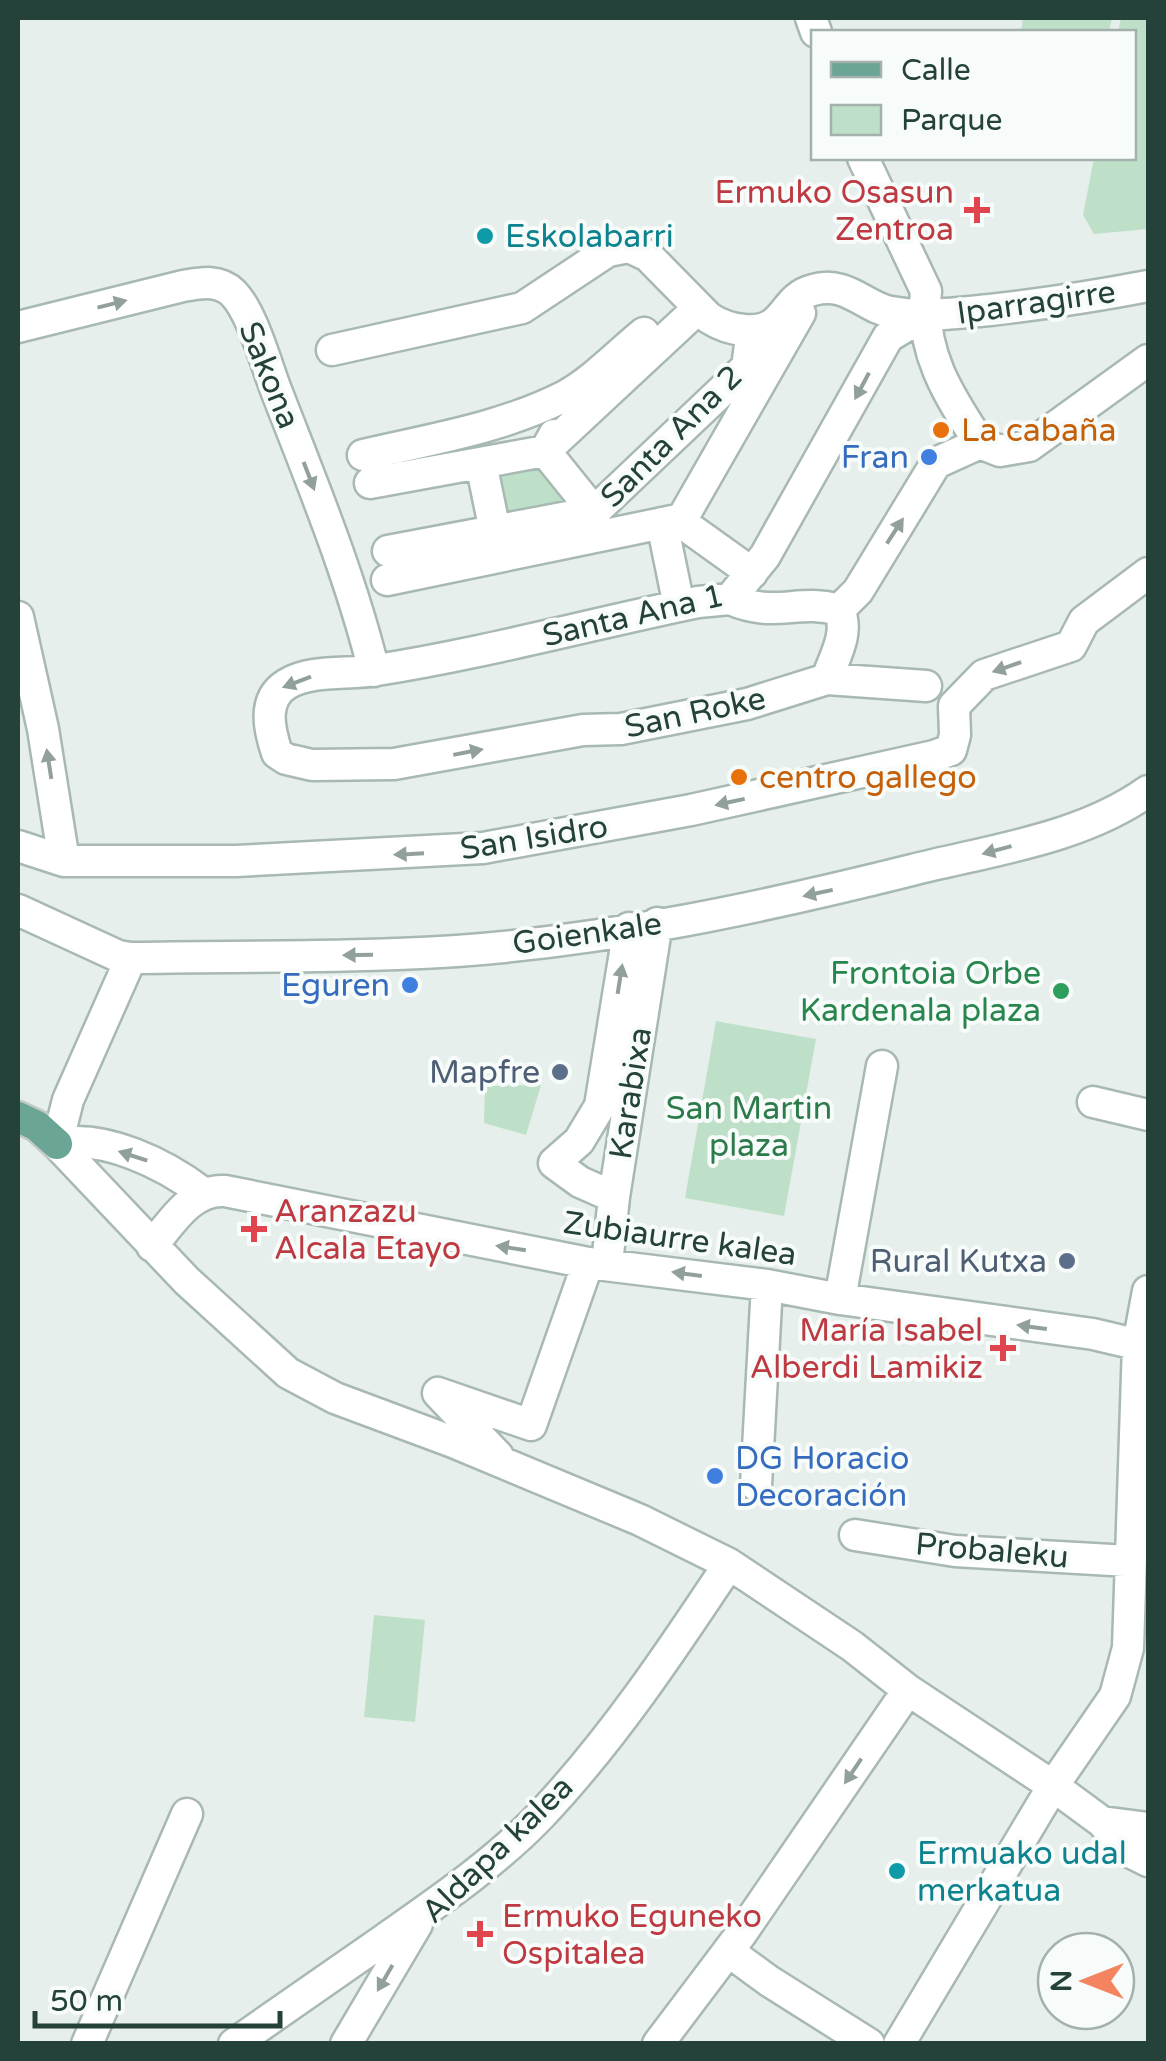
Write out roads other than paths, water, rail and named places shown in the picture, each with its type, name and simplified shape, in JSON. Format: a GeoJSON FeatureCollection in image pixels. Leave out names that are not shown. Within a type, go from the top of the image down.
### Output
{"type":"FeatureCollection","features":[{"type":"Feature","properties":{"kind":"main road"},"geometry":{"type":"LineString","coordinates":[[18,1116],[57,1144]]}},
{"type":"Feature","properties":{"kind":"street"},"geometry":{"type":"LineString","coordinates":[[864,160],[926,291],[928,351],[958,411],[980,444],[1000,451],[1029,446],[1148,360]]}},
{"type":"Feature","properties":{"kind":"street"},"geometry":{"type":"LineString","coordinates":[[332,350],[522,308],[608,252],[628,247],[648,256],[690,305],[720,325],[752,331],[772,327],[802,295],[814,289],[849,290],[886,312],[924,315]]}},
{"type":"Feature","properties":{"kind":"street","name":"Sakona"},"geometry":{"type":"LineString","coordinates":[[18,327],[183,286],[208,282],[231,290],[242,303],[268,367],[347,576],[374,671]]}},
{"type":"Feature","properties":{"kind":"street","name":"Iparragirre"},"geometry":{"type":"LineString","coordinates":[[924,315],[1041,304],[1148,286]]}},
{"type":"Feature","properties":{"kind":"street"},"geometry":{"type":"LineString","coordinates":[[670,522],[682,519],[814,289]]}},
{"type":"Feature","properties":{"kind":"street"},"geometry":{"type":"LineString","coordinates":[[690,305],[545,451],[481,462],[367,469],[569,394],[690,305]]}},
{"type":"Feature","properties":{"kind":"street","name":"Santa Ana 1"},"geometry":{"type":"LineString","coordinates":[[274,746],[270,704],[284,685],[299,678],[374,671],[679,606],[730,599],[752,573],[803,492],[888,337],[924,315]]}},
{"type":"Feature","properties":{"kind":"street","name":"Santa Ana 2"},"geometry":{"type":"LineString","coordinates":[[670,522],[387,566],[494,531],[594,512],[747,368],[752,331]]}},
{"type":"Feature","properties":{"kind":"street"},"geometry":{"type":"LineString","coordinates":[[545,451],[584,380]]}},
{"type":"Feature","properties":{"kind":"street"},"geometry":{"type":"LineString","coordinates":[[839,610],[858,591],[936,463],[980,444]]}},
{"type":"Feature","properties":{"kind":"street"},"geometry":{"type":"LineString","coordinates":[[545,451],[594,512]]}},
{"type":"Feature","properties":{"kind":"street"},"geometry":{"type":"LineString","coordinates":[[481,462],[494,531]]}},
{"type":"Feature","properties":{"kind":"street"},"geometry":{"type":"LineString","coordinates":[[670,522],[752,573]]}},
{"type":"Feature","properties":{"kind":"street"},"geometry":{"type":"LineString","coordinates":[[670,522],[679,606]]}},
{"type":"Feature","properties":{"kind":"street","name":"San Isidro"},"geometry":{"type":"LineString","coordinates":[[64,861],[236,862],[514,844],[755,797],[948,752],[955,735],[954,706],[984,674],[1071,646],[1084,621],[1148,573]]}},
{"type":"Feature","properties":{"kind":"street"},"geometry":{"type":"LineString","coordinates":[[730,599],[768,610],[786,610],[809,603],[839,610]]}},
{"type":"Feature","properties":{"kind":"street"},"geometry":{"type":"LineString","coordinates":[[839,610],[844,620],[842,636],[827,679],[926,686]]}},
{"type":"Feature","properties":{"kind":"street"},"geometry":{"type":"LineString","coordinates":[[18,616],[43,729],[64,861],[18,846]]}},
{"type":"Feature","properties":{"kind":"street","name":"San Roke"},"geometry":{"type":"LineString","coordinates":[[274,746],[286,759],[312,765],[394,764],[583,730],[622,729],[747,704],[827,679]]}},
{"type":"Feature","properties":{"kind":"street","name":"Goienkale"},"geometry":{"type":"LineString","coordinates":[[18,910],[118,956],[132,958],[462,950],[643,926],[830,890],[1044,838],[1148,793]]}},
{"type":"Feature","properties":{"kind":"street","name":"Karabixa"},"geometry":{"type":"LineString","coordinates":[[614,1197],[580,1182],[554,1163],[579,1141],[600,1106],[643,926]]}},
{"type":"Feature","properties":{"kind":"street","name":"Karabixa"},"geometry":{"type":"LineString","coordinates":[[506,1464],[438,1393],[531,1425],[598,1264],[614,1197],[643,926]]}},
{"type":"Feature","properties":{"kind":"street"},"geometry":{"type":"LineString","coordinates":[[57,1144],[68,1100],[132,958]]}},
{"type":"Feature","properties":{"kind":"street"},"geometry":{"type":"LineString","coordinates":[[840,1299],[882,1066]]}},
{"type":"Feature","properties":{"kind":"street"},"geometry":{"type":"LineString","coordinates":[[1093,1102],[1148,1115]]}},
{"type":"Feature","properties":{"kind":"street"},"geometry":{"type":"LineString","coordinates":[[57,1144],[90,1140],[160,1165],[203,1192],[152,1246]]}},
{"type":"Feature","properties":{"kind":"street"},"geometry":{"type":"LineString","coordinates":[[57,1144],[152,1246],[288,1373],[334,1398],[640,1520],[729,1564],[1053,1786],[1102,1822],[1128,1851],[1148,1861]]}},
{"type":"Feature","properties":{"kind":"street","name":"Zubiaurre kalea"},"geometry":{"type":"LineString","coordinates":[[203,1192],[224,1190],[598,1264],[768,1285],[840,1299],[1093,1334],[1143,1346]]}},
{"type":"Feature","properties":{"kind":"street"},"geometry":{"type":"LineString","coordinates":[[756,1485],[768,1285]]}},
{"type":"Feature","properties":{"kind":"street"},"geometry":{"type":"LineString","coordinates":[[898,2044],[1053,1786],[1115,1696],[1128,1648],[1129,1561],[1148,1291]]}},
{"type":"Feature","properties":{"kind":"street","name":"Probaleku"},"geometry":{"type":"LineString","coordinates":[[855,1535],[955,1551],[1129,1561]]}},
{"type":"Feature","properties":{"kind":"street","name":"Aldapa kalea"},"geometry":{"type":"LineString","coordinates":[[346,2044],[423,1912],[488,1863],[552,1802],[666,1657],[729,1564]]}},
{"type":"Feature","properties":{"kind":"street"},"geometry":{"type":"LineString","coordinates":[[658,2044],[728,1951],[908,1690]]}},
{"type":"Feature","properties":{"kind":"street"},"geometry":{"type":"LineString","coordinates":[[87,2044],[188,1814]]}},
{"type":"Feature","properties":{"kind":"street"},"geometry":{"type":"LineString","coordinates":[[1102,1822],[1148,1828]]}},
{"type":"Feature","properties":{"kind":"street"},"geometry":{"type":"LineString","coordinates":[[234,2044],[423,1912]]}},
{"type":"Feature","properties":{"kind":"street"},"geometry":{"type":"LineString","coordinates":[[728,1951],[869,2044]]}},
{"type":"Feature","properties":{"kind":"place","name":"Ermuko Osasun Zentroa"},"geometry":{"type":"Point","coordinates":[977,210]}},
{"type":"Feature","properties":{"kind":"place","name":"Eskolabarri"},"geometry":{"type":"Point","coordinates":[485,236]}},
{"type":"Feature","properties":{"kind":"place","name":"La cabaña"},"geometry":{"type":"Point","coordinates":[941,430]}},
{"type":"Feature","properties":{"kind":"place","name":"Fran"},"geometry":{"type":"Point","coordinates":[929,457]}},
{"type":"Feature","properties":{"kind":"place","name":"centro gallego"},"geometry":{"type":"Point","coordinates":[739,777]}},
{"type":"Feature","properties":{"kind":"place","name":"Eguren"},"geometry":{"type":"Point","coordinates":[410,985]}},
{"type":"Feature","properties":{"kind":"place","name":"Frontoia Orbe Kardenala plaza"},"geometry":{"type":"Point","coordinates":[1061,991]}},
{"type":"Feature","properties":{"kind":"place","name":"Mapfre"},"geometry":{"type":"Point","coordinates":[560,1072]}},
{"type":"Feature","properties":{"kind":"place","name":"Aranzazu Alcala Etayo"},"geometry":{"type":"Point","coordinates":[254,1229]}},
{"type":"Feature","properties":{"kind":"place","name":"Rural Kutxa"},"geometry":{"type":"Point","coordinates":[1067,1261]}},
{"type":"Feature","properties":{"kind":"place","name":"María Isabel Alberdi Lamikiz"},"geometry":{"type":"Point","coordinates":[1003,1348]}},
{"type":"Feature","properties":{"kind":"place","name":"DG Horacio Decoración"},"geometry":{"type":"Point","coordinates":[715,1476]}},
{"type":"Feature","properties":{"kind":"place","name":"Ermuako udal merkatua"},"geometry":{"type":"Point","coordinates":[897,1871]}},
{"type":"Feature","properties":{"kind":"place","name":"Ermuko Eguneko Ospitalea"},"geometry":{"type":"Point","coordinates":[480,1934]}},
{"type":"Feature","properties":{"kind":"park label","name":"San Martin plaza"},"geometry":{"type":"Point","coordinates":[749,1126]}}]}
